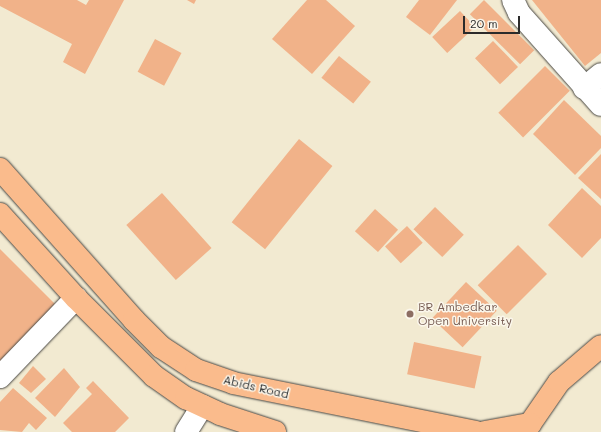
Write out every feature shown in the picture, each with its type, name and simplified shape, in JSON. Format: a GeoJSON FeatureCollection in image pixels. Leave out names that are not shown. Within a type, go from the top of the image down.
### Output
{"type":"FeatureCollection","features":[{"type":"Feature","properties":{"kind":"main road","name":"Abids Road"},"geometry":{"type":"LineString","coordinates":[[0,169],[134,320],[161,347],[196,370],[233,383],[476,432]]}},
{"type":"Feature","properties":{"kind":"main road"},"geometry":{"type":"LineString","coordinates":[[0,214],[76,298],[154,376],[202,406],[275,432]]}},
{"type":"Feature","properties":{"kind":"main road"},"geometry":{"type":"LineString","coordinates":[[485,432],[532,428],[559,382],[601,346]]}},
{"type":"Feature","properties":{"kind":"street"},"geometry":{"type":"LineString","coordinates":[[513,0],[518,13],[584,88],[601,105]]}},
{"type":"Feature","properties":{"kind":"street"},"geometry":{"type":"LineString","coordinates":[[584,88],[601,74]]}},
{"type":"Feature","properties":{"kind":"street"},"geometry":{"type":"LineString","coordinates":[[0,377],[76,298]]}},
{"type":"Feature","properties":{"kind":"street"},"geometry":{"type":"LineString","coordinates":[[186,432],[202,406]]}},
{"type":"Feature","properties":{"kind":"building"},"geometry":{"type":"Polygon","coordinates":[[[0,0],[77,0],[86,5],[89,0],[124,0],[85,74],[63,62],[72,44],[0,6],[0,0]]]}},
{"type":"Feature","properties":{"kind":"building"},"geometry":{"type":"Polygon","coordinates":[[[187,0],[196,0],[194,4],[187,0]]]}},
{"type":"Feature","properties":{"kind":"building"},"geometry":{"type":"Polygon","coordinates":[[[307,0],[326,0],[355,26],[312,74],[272,39],[307,0]]]}},
{"type":"Feature","properties":{"kind":"building"},"geometry":{"type":"Polygon","coordinates":[[[419,0],[457,0],[430,35],[406,17],[419,0]]]}},
{"type":"Feature","properties":{"kind":"building"},"geometry":{"type":"Polygon","coordinates":[[[484,0],[534,50],[520,64],[470,14],[484,0]]]}},
{"type":"Feature","properties":{"kind":"building"},"geometry":{"type":"Polygon","coordinates":[[[532,0],[601,0],[601,53],[585,66],[532,0]]]}},
{"type":"Feature","properties":{"kind":"building"},"geometry":{"type":"Polygon","coordinates":[[[460,11],[475,27],[447,53],[432,37],[460,11]]]}},
{"type":"Feature","properties":{"kind":"building"},"geometry":{"type":"Polygon","coordinates":[[[155,39],[181,53],[164,86],[138,72],[155,39]]]}},
{"type":"Feature","properties":{"kind":"building"},"geometry":{"type":"Polygon","coordinates":[[[493,41],[518,67],[500,84],[475,58],[493,41]]]}},
{"type":"Feature","properties":{"kind":"building"},"geometry":{"type":"Polygon","coordinates":[[[339,56],[371,82],[353,104],[321,78],[339,56]]]}},
{"type":"Feature","properties":{"kind":"building"},"geometry":{"type":"Polygon","coordinates":[[[545,66],[570,91],[523,137],[498,113],[545,66]]]}},
{"type":"Feature","properties":{"kind":"building"},"geometry":{"type":"Polygon","coordinates":[[[564,100],[601,136],[601,148],[575,175],[533,134],[564,100]]]}},
{"type":"Feature","properties":{"kind":"building"},"geometry":{"type":"Polygon","coordinates":[[[299,139],[332,166],[265,249],[232,222],[299,139]]]}},
{"type":"Feature","properties":{"kind":"building"},"geometry":{"type":"Polygon","coordinates":[[[601,154],[601,199],[578,178],[601,154]]]}},
{"type":"Feature","properties":{"kind":"building"},"geometry":{"type":"Polygon","coordinates":[[[582,188],[601,206],[601,238],[582,258],[548,225],[582,188]]]}},
{"type":"Feature","properties":{"kind":"building"},"geometry":{"type":"Polygon","coordinates":[[[162,193],[212,248],[176,280],[126,225],[162,193]]]}},
{"type":"Feature","properties":{"kind":"building"},"geometry":{"type":"Polygon","coordinates":[[[435,207],[464,235],[442,257],[413,229],[435,207]]]}},
{"type":"Feature","properties":{"kind":"building"},"geometry":{"type":"Polygon","coordinates":[[[375,209],[398,230],[378,252],[355,231],[375,209]]]}},
{"type":"Feature","properties":{"kind":"building"},"geometry":{"type":"Polygon","coordinates":[[[407,226],[423,243],[401,263],[385,246],[407,226]]]}},
{"type":"Feature","properties":{"kind":"building"},"geometry":{"type":"Polygon","coordinates":[[[518,245],[547,274],[507,314],[478,285],[518,245]]]}},
{"type":"Feature","properties":{"kind":"building"},"geometry":{"type":"Polygon","coordinates":[[[0,249],[55,304],[0,362],[0,249]]]}},
{"type":"Feature","properties":{"kind":"building"},"geometry":{"type":"Polygon","coordinates":[[[466,282],[497,311],[463,347],[432,319],[466,282]]]}},
{"type":"Feature","properties":{"kind":"building"},"geometry":{"type":"Polygon","coordinates":[[[414,342],[481,356],[475,389],[407,374],[414,342]]]}},
{"type":"Feature","properties":{"kind":"building"},"geometry":{"type":"Polygon","coordinates":[[[33,366],[46,379],[31,393],[19,383],[33,366]]]}},
{"type":"Feature","properties":{"kind":"building"},"geometry":{"type":"Polygon","coordinates":[[[64,368],[80,387],[55,417],[35,398],[64,368]]]}},
{"type":"Feature","properties":{"kind":"building"},"geometry":{"type":"Polygon","coordinates":[[[93,381],[129,418],[115,432],[72,432],[63,423],[92,394],[86,388],[93,381]]]}},
{"type":"Feature","properties":{"kind":"building"},"geometry":{"type":"Polygon","coordinates":[[[13,388],[47,418],[36,430],[29,423],[22,432],[0,430],[0,402],[13,388]]]}},
{"type":"Feature","properties":{"kind":"place","name":"BR Ambedkar Open University"},"geometry":{"type":"Point","coordinates":[410,314]}}]}
